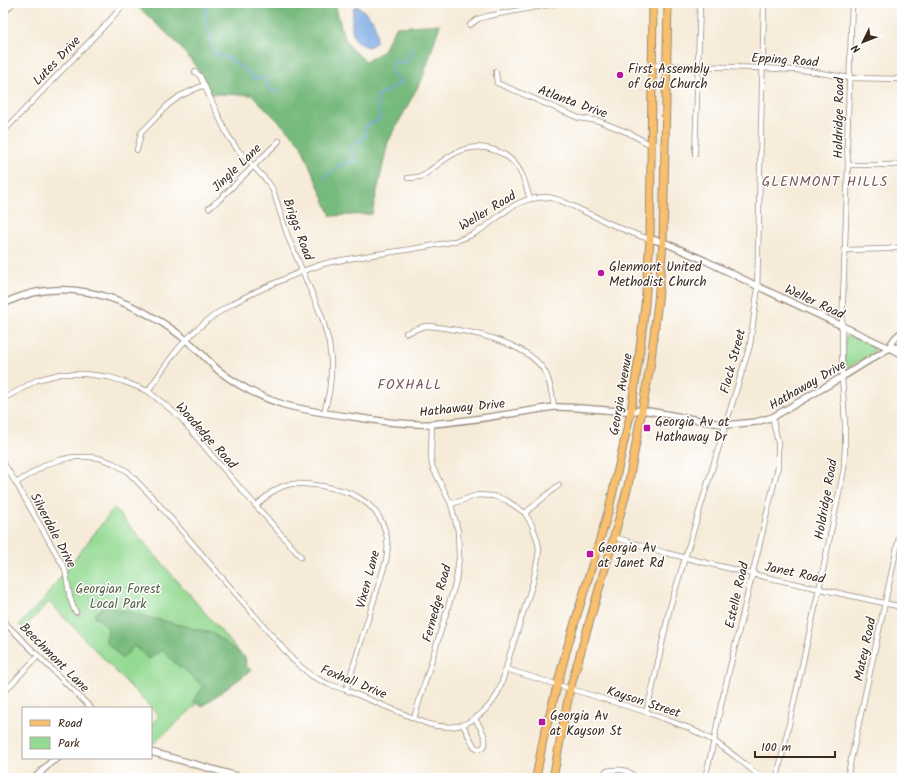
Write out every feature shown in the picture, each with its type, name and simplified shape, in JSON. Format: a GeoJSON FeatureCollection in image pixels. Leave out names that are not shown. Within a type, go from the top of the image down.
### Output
{"type":"FeatureCollection","features":[{"type":"Feature","properties":{"kind":"main road","name":"Georgia Avenue"},"geometry":{"type":"LineString","coordinates":[[536,778],[543,740],[557,684],[609,509],[631,412],[641,345],[650,239],[654,3]]}},
{"type":"Feature","properties":{"kind":"main road","name":"Georgia Avenue"},"geometry":{"type":"LineString","coordinates":[[553,778],[570,689],[628,486],[650,368],[663,242],[668,3]]}},
{"type":"Feature","properties":{"kind":"street"},"geometry":{"type":"LineString","coordinates":[[3,14],[13,3]]}},
{"type":"Feature","properties":{"kind":"street","name":"Lutes Drive"},"geometry":{"type":"LineString","coordinates":[[3,132],[125,3]]}},
{"type":"Feature","properties":{"kind":"street"},"geometry":{"type":"LineString","coordinates":[[470,25],[478,19],[488,16],[558,3]]}},
{"type":"Feature","properties":{"kind":"street"},"geometry":{"type":"LineString","coordinates":[[695,154],[700,3]]}},
{"type":"Feature","properties":{"kind":"street","name":"Flack Street"},"geometry":{"type":"LineString","coordinates":[[646,712],[670,608],[750,345],[757,294],[764,3]]}},
{"type":"Feature","properties":{"kind":"street","name":"Holdridge Road"},"geometry":{"type":"LineString","coordinates":[[777,778],[844,469],[845,423],[842,377],[842,326],[846,250],[845,228],[848,166],[847,144],[852,3]]}},
{"type":"Feature","properties":{"kind":"street","name":"Epping Road"},"geometry":{"type":"LineString","coordinates":[[652,65],[763,68],[809,71],[850,78],[902,78]]}},
{"type":"Feature","properties":{"kind":"street","name":"Briggs Road"},"geometry":{"type":"LineString","coordinates":[[195,72],[200,76],[227,134],[237,149],[268,182],[273,190],[288,237],[322,317],[329,343],[331,360],[331,375],[324,413]]}},
{"type":"Feature","properties":{"kind":"street","name":"Atlanta Drive"},"geometry":{"type":"LineString","coordinates":[[496,72],[497,83],[579,118],[599,121],[629,133],[652,145]]}},
{"type":"Feature","properties":{"kind":"street"},"geometry":{"type":"LineString","coordinates":[[137,150],[141,133],[168,105],[180,96],[204,84]]}},
{"type":"Feature","properties":{"kind":"street","name":"Jingle Lane"},"geometry":{"type":"LineString","coordinates":[[209,208],[279,141]]}},
{"type":"Feature","properties":{"kind":"street"},"geometry":{"type":"LineString","coordinates":[[408,178],[420,177],[424,175],[451,155],[460,151],[478,147],[488,148],[500,152],[514,164],[522,175],[530,199]]}},
{"type":"Feature","properties":{"kind":"street"},"geometry":{"type":"LineString","coordinates":[[848,166],[888,166],[902,164]]}},
{"type":"Feature","properties":{"kind":"street","name":"Weller Road"},"geometry":{"type":"LineString","coordinates":[[148,391],[172,355],[186,339],[207,320],[232,303],[250,294],[315,266],[458,240],[472,235],[508,208],[519,202],[545,197],[572,206],[637,236],[663,242],[902,354]]}},
{"type":"Feature","properties":{"kind":"street"},"geometry":{"type":"LineString","coordinates":[[846,250],[888,250],[902,247]]}},
{"type":"Feature","properties":{"kind":"street","name":"Hathaway Drive"},"geometry":{"type":"LineString","coordinates":[[3,304],[25,294],[60,289],[97,294],[123,302],[160,321],[186,339],[218,369],[240,385],[267,398],[284,405],[324,413],[388,422],[432,424],[554,407],[631,412],[643,410],[726,425],[756,422],[773,417],[890,348],[902,347]]}},
{"type":"Feature","properties":{"kind":"street"},"geometry":{"type":"LineString","coordinates":[[406,333],[425,326],[468,331],[499,340],[523,351],[536,360],[544,371],[551,388],[554,407]]}},
{"type":"Feature","properties":{"kind":"street","name":"Hathaway Drive"},"geometry":{"type":"LineString","coordinates":[[890,348],[894,339],[902,332]]}},
{"type":"Feature","properties":{"kind":"street","name":"Woodedge Road"},"geometry":{"type":"LineString","coordinates":[[3,399],[37,380],[60,374],[85,374],[109,377],[148,391],[180,417],[301,557]]}},
{"type":"Feature","properties":{"kind":"street","name":"Estelle Road"},"geometry":{"type":"LineString","coordinates":[[705,778],[778,467],[778,442],[773,417]]}},
{"type":"Feature","properties":{"kind":"street","name":"Fernedge Road"},"geometry":{"type":"LineString","coordinates":[[414,718],[456,581],[459,558],[458,531],[451,504],[432,466],[432,424]]}},
{"type":"Feature","properties":{"kind":"street","name":"Foxhall Drive"},"geometry":{"type":"LineString","coordinates":[[16,483],[47,464],[73,457],[99,458],[113,463],[127,471],[155,500],[293,660],[312,676],[328,684],[438,727],[463,725],[475,719],[494,701],[506,669],[533,582],[539,548],[532,525],[525,513],[506,500],[493,496],[478,495],[451,504]]}},
{"type":"Feature","properties":{"kind":"street","name":"Silverdale Drive"},"geometry":{"type":"LineString","coordinates":[[3,462],[65,569],[70,598],[76,612]]}},
{"type":"Feature","properties":{"kind":"street","name":"Vixen Lane"},"geometry":{"type":"LineString","coordinates":[[256,506],[270,493],[279,488],[291,484],[309,484],[342,490],[354,494],[374,509],[384,526],[387,536],[388,551],[386,561],[346,690]]}},
{"type":"Feature","properties":{"kind":"street"},"geometry":{"type":"LineString","coordinates":[[525,513],[559,485]]}},
{"type":"Feature","properties":{"kind":"street","name":"Matey Road"},"geometry":{"type":"LineString","coordinates":[[847,778],[902,524]]}},
{"type":"Feature","properties":{"kind":"street","name":"Janet Road"},"geometry":{"type":"LineString","coordinates":[[614,537],[685,558],[902,607]]}},
{"type":"Feature","properties":{"kind":"street","name":"Beechmont Lane"},"geometry":{"type":"LineString","coordinates":[[3,621],[90,707]]}},
{"type":"Feature","properties":{"kind":"street"},"geometry":{"type":"LineString","coordinates":[[3,693],[38,656]]}},
{"type":"Feature","properties":{"kind":"street","name":"Kayson Street"},"geometry":{"type":"LineString","coordinates":[[506,669],[646,712],[689,728],[714,741],[762,778]]}},
{"type":"Feature","properties":{"kind":"street"},"geometry":{"type":"LineString","coordinates":[[463,725],[474,746],[480,749],[483,748],[486,741],[475,719]]}},
{"type":"Feature","properties":{"kind":"street"},"geometry":{"type":"LineString","coordinates":[[152,752],[244,778]]}},
{"type":"Feature","properties":{"kind":"street"},"geometry":{"type":"LineString","coordinates":[[34,778],[56,759]]}},
{"type":"Feature","properties":{"kind":"street"},"geometry":{"type":"LineString","coordinates":[[602,778],[606,771],[619,769],[628,771],[636,778]]}},
{"type":"Feature","properties":{"kind":"green space"},"geometry":{"type":"Polygon","coordinates":[[[134,3],[263,3],[267,8],[277,3],[335,3],[343,35],[351,49],[366,61],[382,52],[396,27],[440,24],[423,77],[388,142],[372,214],[331,216],[300,143],[252,95],[211,94],[197,68],[177,43],[134,3]]]}},
{"type":"Feature","properties":{"kind":"green space"},"geometry":{"type":"Polygon","coordinates":[[[849,335],[874,347],[874,352],[848,367],[844,364],[845,338],[849,335]]]}},
{"type":"Feature","properties":{"kind":"green space","name":"Georgian Forest Local Park"},"geometry":{"type":"Polygon","coordinates":[[[114,508],[246,660],[152,744],[152,723],[159,716],[152,707],[150,707],[49,602],[23,629],[19,625],[43,600],[114,508]]]}},
{"type":"Feature","properties":{"kind":"green space"},"geometry":{"type":"Polygon","coordinates":[[[105,606],[212,633],[245,657],[246,666],[251,670],[203,706],[193,701],[203,687],[181,666],[180,668],[162,650],[149,659],[134,646],[122,659],[106,641],[108,628],[94,615],[105,606]]]}},
{"type":"Feature","properties":{"kind":"water"},"geometry":{"type":"Polygon","coordinates":[[[358,6],[371,18],[375,25],[376,43],[368,47],[360,44],[352,32],[354,7],[358,6]]]}},
{"type":"Feature","properties":{"kind":"waterway"},"geometry":{"type":"LineString","coordinates":[[201,3],[207,7],[205,19],[215,54],[231,59],[254,79],[265,77],[269,81],[265,84],[271,91],[280,91]]}},
{"type":"Feature","properties":{"kind":"waterway"},"geometry":{"type":"LineString","coordinates":[[324,179],[341,164],[353,162],[356,157],[350,149],[353,144],[365,138],[365,127],[380,119],[377,97],[402,82],[392,73],[393,62],[408,62],[412,48]]}},
{"type":"Feature","properties":{"kind":"place","name":"First Assembly of God Church"},"geometry":{"type":"Point","coordinates":[620,75]}},
{"type":"Feature","properties":{"kind":"place","name":"Glenmont United Methodist Church"},"geometry":{"type":"Point","coordinates":[601,273]}},
{"type":"Feature","properties":{"kind":"place","name":"Georgia Av at Hathaway Dr"},"geometry":{"type":"Point","coordinates":[647,428]}},
{"type":"Feature","properties":{"kind":"place","name":"Georgia Av at Janet Rd"},"geometry":{"type":"Point","coordinates":[590,554]}},
{"type":"Feature","properties":{"kind":"place","name":"Georgia Av at Kayson St"},"geometry":{"type":"Point","coordinates":[542,722]}},
{"type":"Feature","properties":{"kind":"district","name":"GLENMONT HILLS"},"geometry":{"type":"Point","coordinates":[825,181]}},
{"type":"Feature","properties":{"kind":"district","name":"FOXHALL"},"geometry":{"type":"Point","coordinates":[410,384]}}]}
